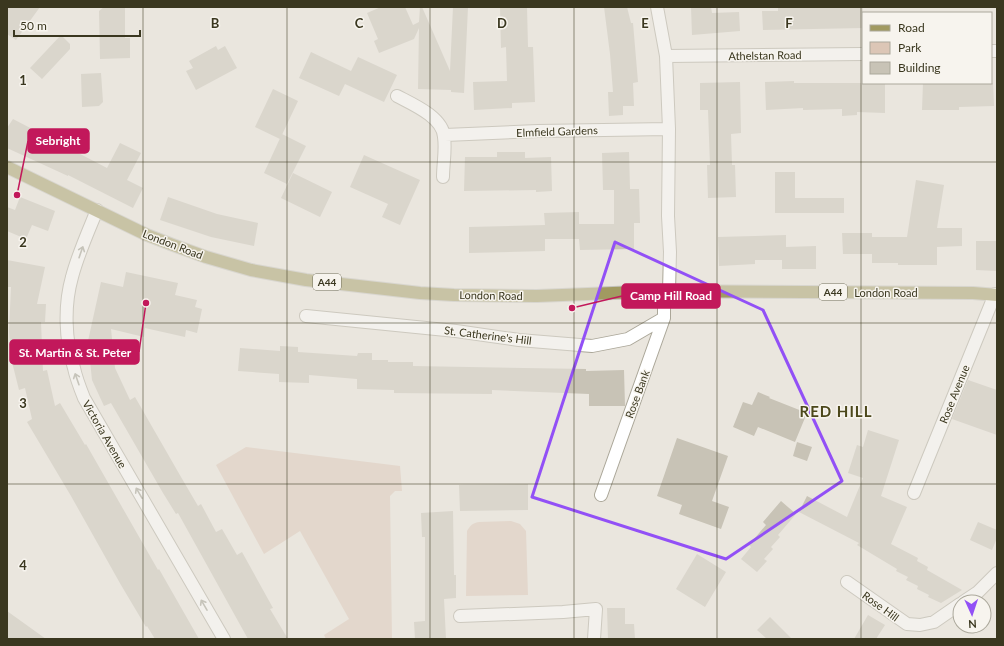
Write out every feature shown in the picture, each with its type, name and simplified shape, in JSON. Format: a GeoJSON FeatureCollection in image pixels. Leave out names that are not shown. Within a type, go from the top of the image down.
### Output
{"type":"FeatureCollection","features":[{"type":"Feature","properties":{"kind":"main road","name":"London Road"},"geometry":{"type":"LineString","coordinates":[[7,167],[147,235],[206,257],[251,270],[306,280],[420,293],[454,295],[537,296],[667,291],[973,293],[996,295]]}},
{"type":"Feature","properties":{"kind":"street","name":"Rose Bank"},"geometry":{"type":"LineString","coordinates":[[601,495],[664,318],[670,252],[668,216],[669,129],[666,56],[657,7]]}},
{"type":"Feature","properties":{"kind":"street","name":"Athelstan Road"},"geometry":{"type":"LineString","coordinates":[[666,56],[862,54]]}},
{"type":"Feature","properties":{"kind":"street"},"geometry":{"type":"LineString","coordinates":[[397,96],[426,112],[438,122],[444,135],[443,177]]}},
{"type":"Feature","properties":{"kind":"street","name":"Elmfield Gardens"},"geometry":{"type":"LineString","coordinates":[[444,135],[538,131],[669,129]]}},
{"type":"Feature","properties":{"kind":"street","name":"Victoria Avenue"},"geometry":{"type":"LineString","coordinates":[[97,210],[82,246],[72,278],[67,308],[68,335],[73,368],[84,398],[224,639]]}},
{"type":"Feature","properties":{"kind":"street","name":"Rose Avenue"},"geometry":{"type":"LineString","coordinates":[[914,493],[996,295]]}},
{"type":"Feature","properties":{"kind":"street","name":"St. Catherine's Hill"},"geometry":{"type":"LineString","coordinates":[[306,316],[456,330],[518,340],[592,346],[628,339],[664,318]]}},
{"type":"Feature","properties":{"kind":"street"},"geometry":{"type":"LineString","coordinates":[[975,594],[997,573]]}},
{"type":"Feature","properties":{"kind":"street","name":"Rose Hill"},"geometry":{"type":"LineString","coordinates":[[847,582],[907,624],[920,625],[934,622],[952,610]]}},
{"type":"Feature","properties":{"kind":"street"},"geometry":{"type":"LineString","coordinates":[[460,616],[563,612],[596,609],[594,639]]}},
{"type":"Feature","properties":{"kind":"highlighted area"},"geometry":{"type":"Polygon","coordinates":[[[615,242],[763,310],[842,481],[726,559],[532,497],[615,242]]]}},
{"type":"Feature","properties":{"kind":"green space"},"geometry":{"type":"Polygon","coordinates":[[[246,447],[400,466],[402,491],[395,491],[390,496],[392,639],[326,639],[324,635],[349,619],[300,531],[264,554],[216,465],[246,447]]]}},
{"type":"Feature","properties":{"kind":"green space"},"geometry":{"type":"Polygon","coordinates":[[[511,521],[520,524],[526,531],[528,595],[466,596],[467,531],[477,522],[511,521]]]}},
{"type":"Feature","properties":{"kind":"building"},"geometry":{"type":"Polygon","coordinates":[[[7,7],[40,7],[16,40],[7,34],[7,7]]]}},
{"type":"Feature","properties":{"kind":"building"},"geometry":{"type":"Polygon","coordinates":[[[104,7],[125,7],[125,38],[130,38],[130,58],[100,59],[99,11],[104,7]]]}},
{"type":"Feature","properties":{"kind":"building"},"geometry":{"type":"Polygon","coordinates":[[[381,7],[405,7],[413,25],[419,22],[420,7],[422,7],[450,71],[453,7],[468,7],[464,93],[451,92],[451,90],[418,89],[419,28],[414,39],[379,53],[374,41],[378,39],[367,13],[381,7]]]}},
{"type":"Feature","properties":{"kind":"building"},"geometry":{"type":"Polygon","coordinates":[[[500,7],[527,7],[528,47],[533,47],[535,102],[512,103],[512,108],[474,110],[473,82],[507,81],[506,47],[501,48],[500,7]]]}},
{"type":"Feature","properties":{"kind":"building"},"geometry":{"type":"Polygon","coordinates":[[[604,7],[627,7],[631,23],[633,23],[638,82],[633,83],[634,106],[623,106],[623,115],[609,116],[608,92],[613,92],[604,7]]]}},
{"type":"Feature","properties":{"kind":"building"},"geometry":{"type":"Polygon","coordinates":[[[691,7],[711,7],[712,13],[739,12],[740,31],[692,35],[691,7]]]}},
{"type":"Feature","properties":{"kind":"building"},"geometry":{"type":"Polygon","coordinates":[[[778,7],[863,7],[862,28],[763,30],[762,11],[778,11],[778,7]]]}},
{"type":"Feature","properties":{"kind":"building"},"geometry":{"type":"Polygon","coordinates":[[[61,35],[70,44],[70,49],[42,79],[30,68],[61,35]]]}},
{"type":"Feature","properties":{"kind":"building"},"geometry":{"type":"Polygon","coordinates":[[[216,46],[218,50],[225,46],[237,68],[196,90],[186,71],[193,68],[189,61],[216,46]]]}},
{"type":"Feature","properties":{"kind":"building"},"geometry":{"type":"Polygon","coordinates":[[[311,52],[351,71],[358,57],[397,75],[384,102],[345,84],[339,96],[299,78],[311,52]]]}},
{"type":"Feature","properties":{"kind":"building"},"geometry":{"type":"Polygon","coordinates":[[[101,73],[103,102],[99,106],[82,107],[81,74],[101,73]]]}},
{"type":"Feature","properties":{"kind":"building"},"geometry":{"type":"Polygon","coordinates":[[[794,81],[794,83],[885,84],[885,113],[857,112],[857,115],[842,116],[842,109],[803,110],[803,108],[766,110],[765,82],[794,81]]]}},
{"type":"Feature","properties":{"kind":"building"},"geometry":{"type":"Polygon","coordinates":[[[740,82],[741,133],[731,134],[732,165],[735,165],[736,197],[708,198],[707,165],[710,165],[708,110],[700,110],[700,83],[740,82]]]}},
{"type":"Feature","properties":{"kind":"building"},"geometry":{"type":"Polygon","coordinates":[[[993,83],[994,106],[959,107],[959,110],[922,110],[923,84],[993,83]]]}},
{"type":"Feature","properties":{"kind":"building"},"geometry":{"type":"Polygon","coordinates":[[[273,89],[298,101],[280,139],[255,127],[273,89]]]}},
{"type":"Feature","properties":{"kind":"building"},"geometry":{"type":"Polygon","coordinates":[[[13,119],[107,168],[120,143],[141,153],[127,180],[143,188],[133,208],[68,175],[7,148],[7,128],[13,119]]]}},
{"type":"Feature","properties":{"kind":"building"},"geometry":{"type":"Polygon","coordinates":[[[282,134],[306,146],[287,184],[264,173],[282,134]]]}},
{"type":"Feature","properties":{"kind":"building"},"geometry":{"type":"Polygon","coordinates":[[[497,152],[525,152],[525,158],[551,157],[552,191],[464,191],[465,157],[497,157],[497,152]]]}},
{"type":"Feature","properties":{"kind":"building"},"geometry":{"type":"Polygon","coordinates":[[[629,152],[630,189],[639,189],[640,223],[634,223],[634,249],[580,250],[579,239],[545,239],[545,251],[469,253],[469,227],[545,225],[544,213],[579,212],[579,224],[614,224],[614,190],[603,190],[602,153],[629,152]]]}},
{"type":"Feature","properties":{"kind":"building"},"geometry":{"type":"Polygon","coordinates":[[[364,155],[420,180],[400,225],[382,217],[388,204],[350,187],[364,155]]]}},
{"type":"Feature","properties":{"kind":"building"},"geometry":{"type":"Polygon","coordinates":[[[775,172],[795,172],[795,198],[844,198],[844,213],[775,213],[775,172]]]}},
{"type":"Feature","properties":{"kind":"building"},"geometry":{"type":"Polygon","coordinates":[[[293,173],[332,192],[320,217],[281,198],[293,173]]]}},
{"type":"Feature","properties":{"kind":"building"},"geometry":{"type":"Polygon","coordinates":[[[916,180],[944,185],[937,228],[962,228],[962,246],[937,247],[937,265],[872,263],[872,254],[843,254],[842,233],[872,233],[872,237],[907,237],[916,180]]]}},
{"type":"Feature","properties":{"kind":"building"},"geometry":{"type":"Polygon","coordinates":[[[20,197],[55,211],[48,231],[32,225],[26,239],[7,231],[7,207],[15,210],[20,197]]]}},
{"type":"Feature","properties":{"kind":"building"},"geometry":{"type":"Polygon","coordinates":[[[168,197],[217,214],[258,223],[254,246],[211,237],[160,220],[168,197]]]}},
{"type":"Feature","properties":{"kind":"building"},"geometry":{"type":"Polygon","coordinates":[[[786,235],[786,247],[816,246],[816,269],[782,269],[782,260],[755,260],[755,264],[719,266],[718,237],[786,235]]]}},
{"type":"Feature","properties":{"kind":"building"},"geometry":{"type":"Polygon","coordinates":[[[976,241],[997,241],[997,271],[976,270],[976,241]]]}},
{"type":"Feature","properties":{"kind":"building"},"geometry":{"type":"Polygon","coordinates":[[[7,260],[45,267],[37,304],[46,304],[45,322],[41,322],[43,371],[47,370],[55,406],[60,403],[85,445],[86,444],[199,639],[155,639],[147,626],[146,627],[121,585],[27,422],[32,419],[25,388],[19,390],[12,362],[11,363],[9,331],[11,287],[7,287],[7,260]]]}},
{"type":"Feature","properties":{"kind":"building"},"geometry":{"type":"Polygon","coordinates":[[[126,272],[178,283],[175,295],[197,300],[195,307],[202,309],[197,333],[186,330],[185,337],[145,328],[144,337],[111,329],[115,368],[130,400],[135,397],[198,506],[201,504],[216,532],[222,529],[237,555],[242,552],[273,608],[270,609],[288,639],[248,639],[178,513],[176,514],[163,493],[111,403],[104,406],[92,380],[88,341],[101,282],[123,287],[126,272]]]}},
{"type":"Feature","properties":{"kind":"building"},"geometry":{"type":"Polygon","coordinates":[[[280,346],[298,347],[298,352],[357,356],[358,353],[372,353],[372,360],[388,360],[388,362],[413,362],[413,366],[586,369],[586,371],[624,370],[625,406],[589,406],[589,394],[492,390],[492,394],[394,393],[394,390],[357,389],[357,379],[309,375],[309,383],[279,382],[279,374],[238,371],[240,348],[280,351],[280,346]]]}},
{"type":"Feature","properties":{"kind":"building"},"geometry":{"type":"Polygon","coordinates":[[[968,380],[997,390],[997,435],[952,419],[968,380]]]}},
{"type":"Feature","properties":{"kind":"building"},"geometry":{"type":"Polygon","coordinates":[[[758,392],[807,413],[795,442],[758,427],[754,436],[733,427],[743,402],[752,405],[758,392]]]}},
{"type":"Feature","properties":{"kind":"building"},"geometry":{"type":"Polygon","coordinates":[[[868,430],[899,440],[881,496],[907,507],[891,544],[918,558],[917,561],[928,567],[927,570],[962,590],[956,594],[952,594],[952,596],[941,603],[928,597],[929,595],[917,589],[918,586],[906,580],[908,577],[896,571],[897,569],[857,545],[859,543],[799,512],[807,496],[847,517],[863,478],[848,473],[857,445],[863,447],[868,430]]]}},
{"type":"Feature","properties":{"kind":"building"},"geometry":{"type":"Polygon","coordinates":[[[677,438],[728,456],[712,501],[729,507],[721,529],[679,514],[682,505],[657,496],[677,438]]]}},
{"type":"Feature","properties":{"kind":"building"},"geometry":{"type":"Polygon","coordinates":[[[797,442],[812,447],[807,461],[793,456],[797,442]]]}},
{"type":"Feature","properties":{"kind":"building"},"geometry":{"type":"Polygon","coordinates":[[[528,484],[528,510],[460,511],[459,485],[528,484]]]}},
{"type":"Feature","properties":{"kind":"building"},"geometry":{"type":"Polygon","coordinates":[[[781,501],[796,514],[778,535],[780,537],[771,547],[773,549],[764,559],[767,561],[757,572],[741,559],[751,547],[749,545],[766,525],[763,522],[781,501]]]}},
{"type":"Feature","properties":{"kind":"building"},"geometry":{"type":"Polygon","coordinates":[[[453,511],[454,575],[456,575],[456,598],[444,599],[446,639],[415,639],[414,622],[425,621],[425,537],[422,537],[421,513],[453,511]]]}},
{"type":"Feature","properties":{"kind":"building"},"geometry":{"type":"Polygon","coordinates":[[[978,522],[997,530],[997,538],[992,550],[970,540],[978,522]]]}},
{"type":"Feature","properties":{"kind":"building"},"geometry":{"type":"Polygon","coordinates":[[[697,554],[726,572],[705,607],[676,589],[697,554]]]}},
{"type":"Feature","properties":{"kind":"building"},"geometry":{"type":"Polygon","coordinates":[[[607,608],[625,608],[625,624],[634,624],[635,639],[608,639],[607,608]]]}},
{"type":"Feature","properties":{"kind":"building"},"geometry":{"type":"Polygon","coordinates":[[[7,611],[46,639],[7,639],[7,611]]]}},
{"type":"Feature","properties":{"kind":"building"},"geometry":{"type":"Polygon","coordinates":[[[868,615],[885,625],[876,639],[854,639],[868,615]]]}},
{"type":"Feature","properties":{"kind":"building"},"geometry":{"type":"Polygon","coordinates":[[[770,617],[792,639],[767,639],[757,630],[770,617]]]}},
{"type":"Feature","properties":{"kind":"place","name":"Sebright"},"geometry":{"type":"Point","coordinates":[17,195]}},
{"type":"Feature","properties":{"kind":"place","name":"St. Martin & St. Peter"},"geometry":{"type":"Point","coordinates":[146,303]}},
{"type":"Feature","properties":{"kind":"place","name":"Camp Hill Road"},"geometry":{"type":"Point","coordinates":[572,308]}},
{"type":"Feature","properties":{"kind":"district","name":"RED HILL"},"geometry":{"type":"Point","coordinates":[836,411]}}]}
